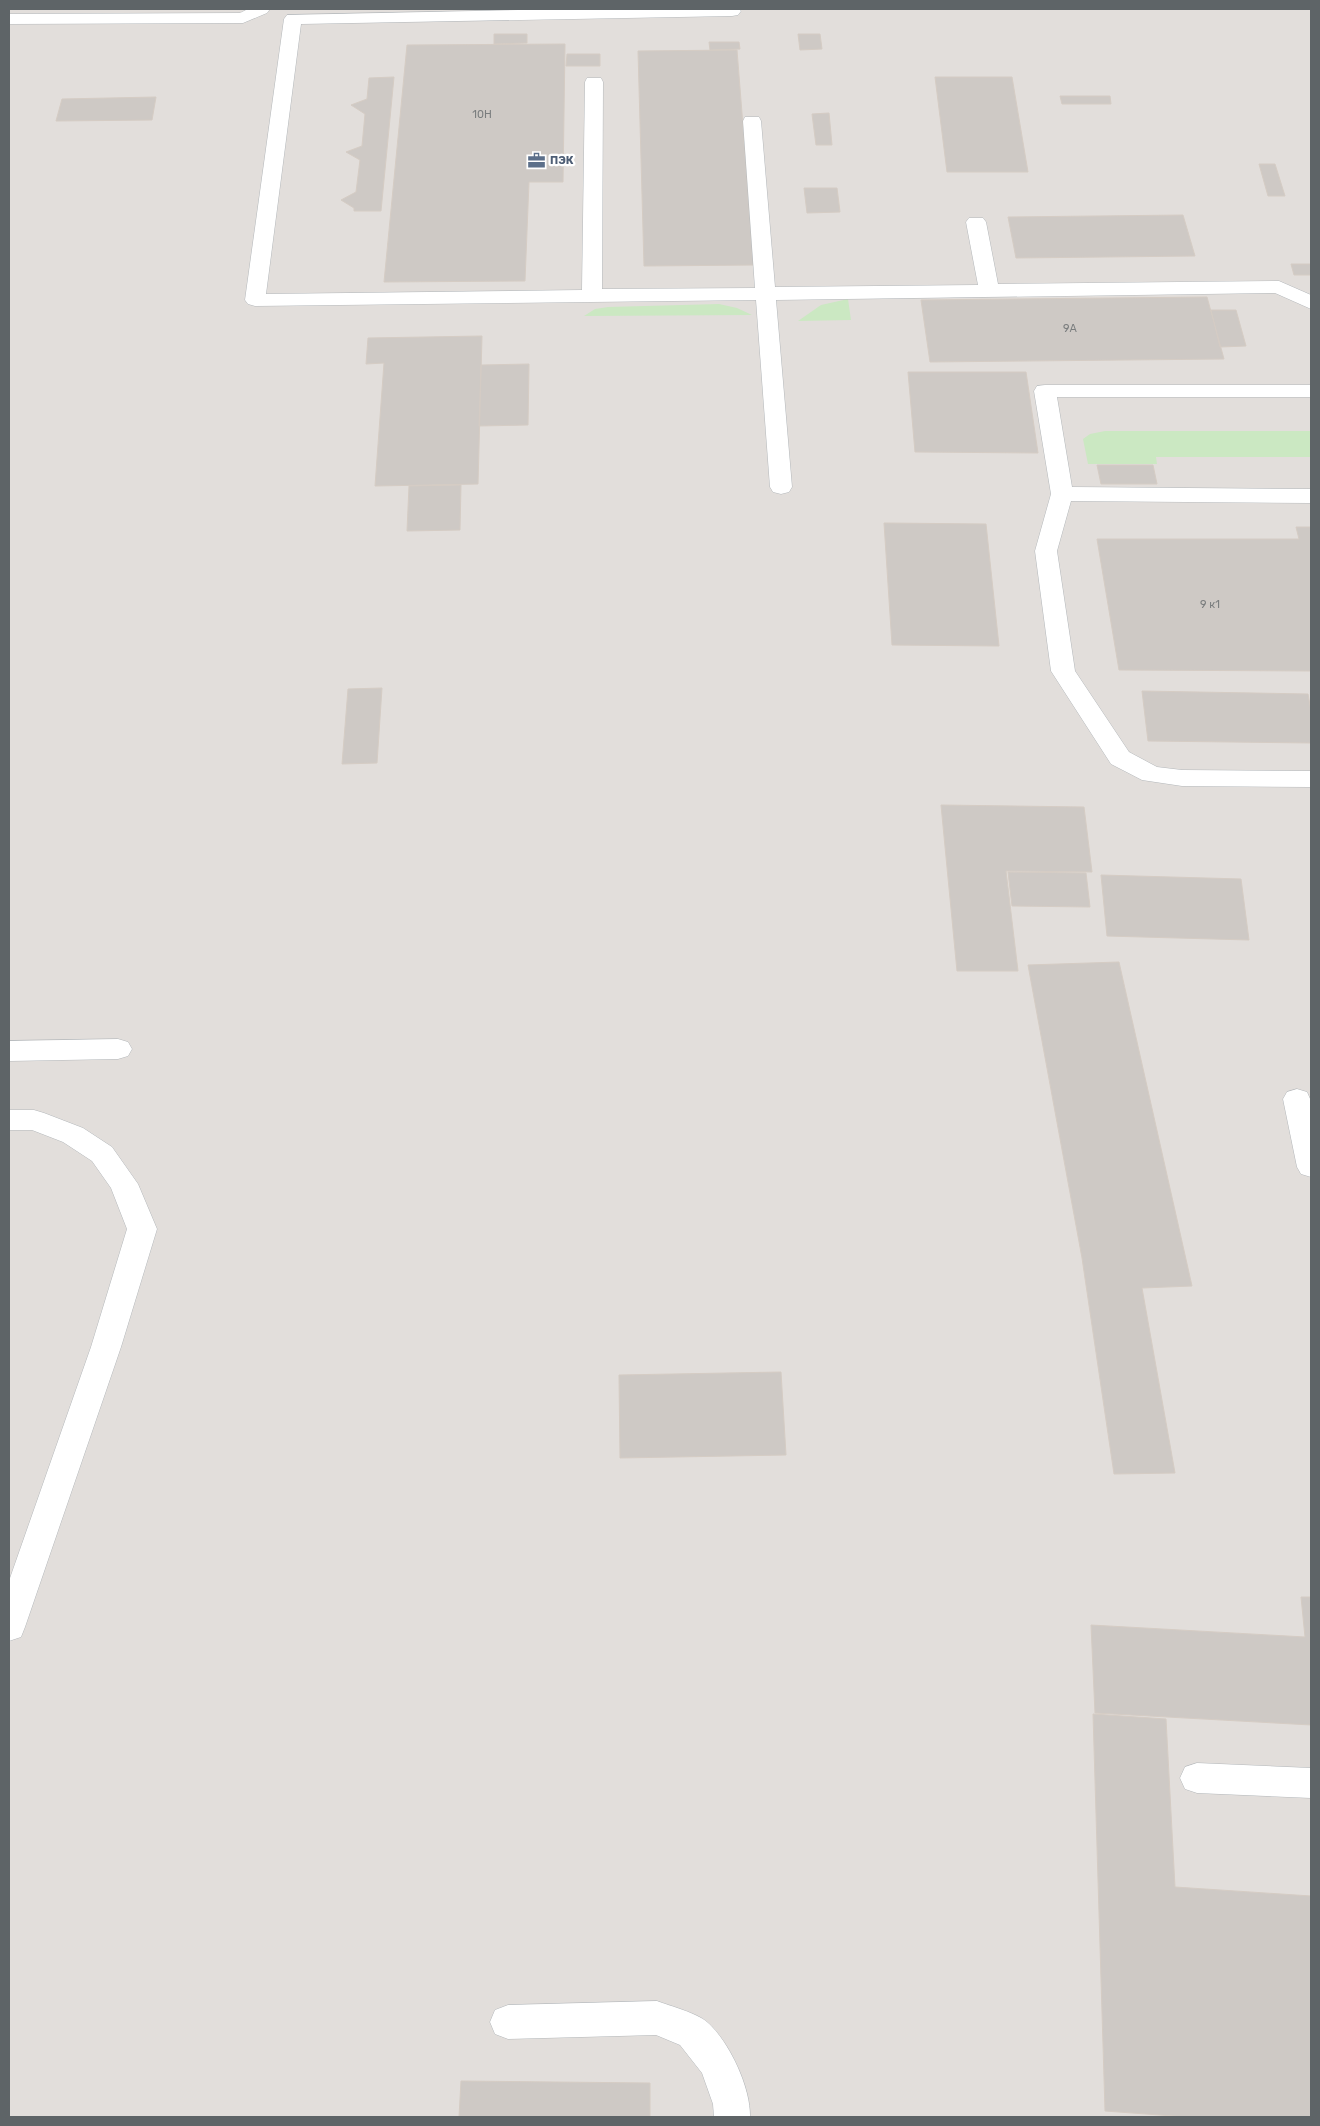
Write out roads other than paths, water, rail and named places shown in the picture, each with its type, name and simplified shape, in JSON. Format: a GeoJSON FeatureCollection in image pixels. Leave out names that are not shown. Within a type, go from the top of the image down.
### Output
{"type":"FeatureCollection","features":[{"type":"Feature","properties":{"kind":"lane"},"geometry":{"type":"LineString","coordinates":[[9,19],[243,18],[261,9]]}},
{"type":"Feature","properties":{"kind":"lane"},"geometry":{"type":"LineString","coordinates":[[732,12],[294,19],[254,300],[1279,287],[1311,303]]}},
{"type":"Feature","properties":{"kind":"lane"},"geometry":{"type":"LineString","coordinates":[[592,296],[594,82]]}},
{"type":"Feature","properties":{"kind":"lane"},"geometry":{"type":"LineString","coordinates":[[752,121],[781,487]]}},
{"type":"Feature","properties":{"kind":"lane"},"geometry":{"type":"LineString","coordinates":[[976,222],[989,291]]}},
{"type":"Feature","properties":{"kind":"lane"},"geometry":{"type":"LineString","coordinates":[[1311,391],[1045,391],[1062,494],[1046,550],[1063,671],[1120,758],[1151,774],[1175,777],[1311,780]]}},
{"type":"Feature","properties":{"kind":"lane"},"geometry":{"type":"LineString","coordinates":[[1062,494],[1311,496]]}},
{"type":"Feature","properties":{"kind":"lane"},"geometry":{"type":"LineString","coordinates":[[9,1051],[118,1049]]}},
{"type":"Feature","properties":{"kind":"lane"},"geometry":{"type":"LineString","coordinates":[[1297,1099],[1311,1167]]}},
{"type":"Feature","properties":{"kind":"lane"},"geometry":{"type":"LineString","coordinates":[[9,1120],[34,1120],[73,1135],[102,1154],[124,1184],[142,1230],[106,1347],[9,1627]]}},
{"type":"Feature","properties":{"kind":"lane"},"geometry":{"type":"LineString","coordinates":[[1197,1778],[1311,1784]]}},
{"type":"Feature","properties":{"kind":"lane"},"geometry":{"type":"LineString","coordinates":[[508,2022],[657,2018],[693,2033],[717,2063],[732,2104],[732,2117]]}},
{"type":"Feature","properties":{"kind":"place","name":"ПЭК"},"geometry":{"type":"Point","coordinates":[536,160]}}]}
